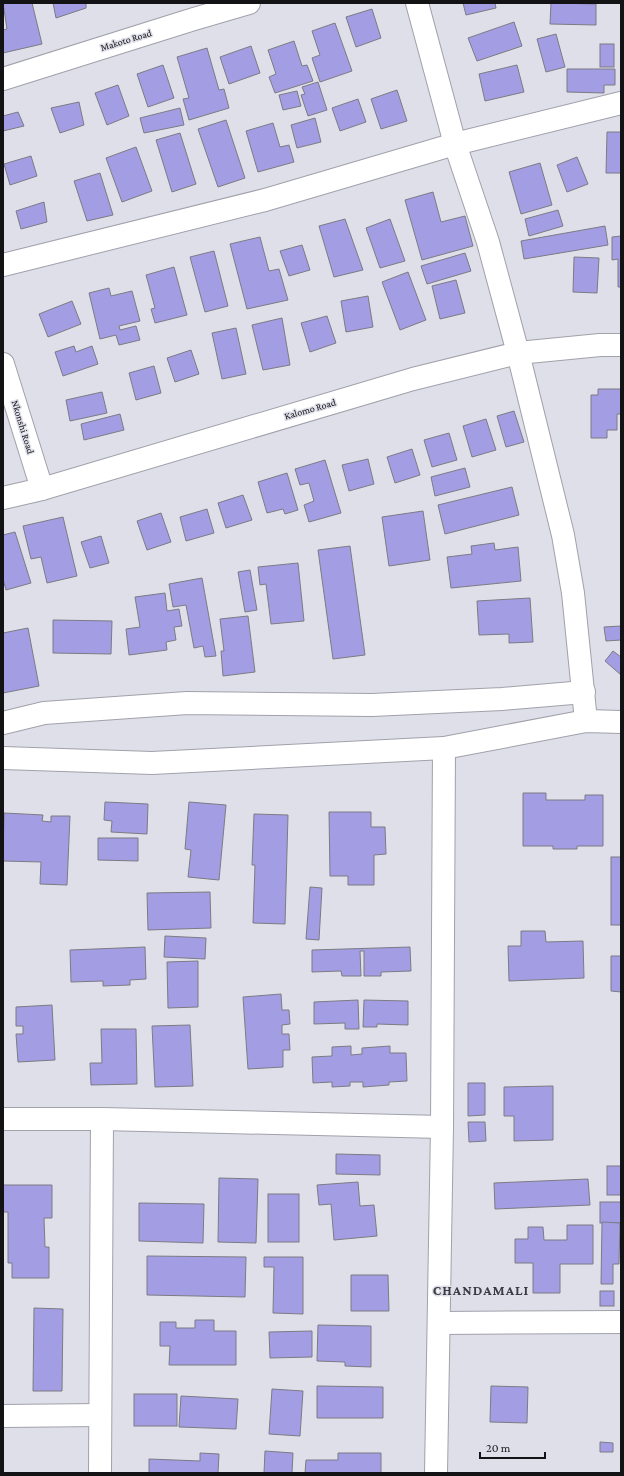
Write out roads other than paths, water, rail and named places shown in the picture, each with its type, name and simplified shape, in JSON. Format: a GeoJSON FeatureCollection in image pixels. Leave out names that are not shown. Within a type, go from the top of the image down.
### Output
{"type":"FeatureCollection","features":[{"type":"Feature","properties":{"kind":"street","name":"Makoto Road"},"geometry":{"type":"LineString","coordinates":[[3,79],[249,3]]}},
{"type":"Feature","properties":{"kind":"street"},"geometry":{"type":"LineString","coordinates":[[417,3],[456,144],[488,242],[518,354],[563,535],[573,593],[586,721]]}},
{"type":"Feature","properties":{"kind":"street"},"geometry":{"type":"LineString","coordinates":[[3,265],[264,200],[456,144],[621,103]]}},
{"type":"Feature","properties":{"kind":"street","name":"Kalomo Road"},"geometry":{"type":"LineString","coordinates":[[3,498],[42,489],[413,379],[518,354],[600,345],[621,345]]}},
{"type":"Feature","properties":{"kind":"street","name":"Nkonshi Road"},"geometry":{"type":"LineString","coordinates":[[3,364],[42,489]]}},
{"type":"Feature","properties":{"kind":"street"},"geometry":{"type":"LineString","coordinates":[[3,723],[44,713],[187,703],[372,705],[502,699],[584,692]]}},
{"type":"Feature","properties":{"kind":"street"},"geometry":{"type":"LineString","coordinates":[[3,758],[152,764],[444,748],[586,721],[621,722]]}},
{"type":"Feature","properties":{"kind":"street"},"geometry":{"type":"LineString","coordinates":[[436,1473],[442,1127],[444,748]]}},
{"type":"Feature","properties":{"kind":"street"},"geometry":{"type":"LineString","coordinates":[[3,1119],[102,1119],[442,1127]]}},
{"type":"Feature","properties":{"kind":"street"},"geometry":{"type":"LineString","coordinates":[[100,1473],[102,1119]]}},
{"type":"Feature","properties":{"kind":"street"},"geometry":{"type":"LineString","coordinates":[[439,1323],[621,1322]]}},
{"type":"Feature","properties":{"kind":"street"},"geometry":{"type":"LineString","coordinates":[[3,1416],[100,1415]]}},
{"type":"Feature","properties":{"kind":"district","name":"CHANDAMALI"},"geometry":{"type":"Point","coordinates":[481,1290]}}]}
